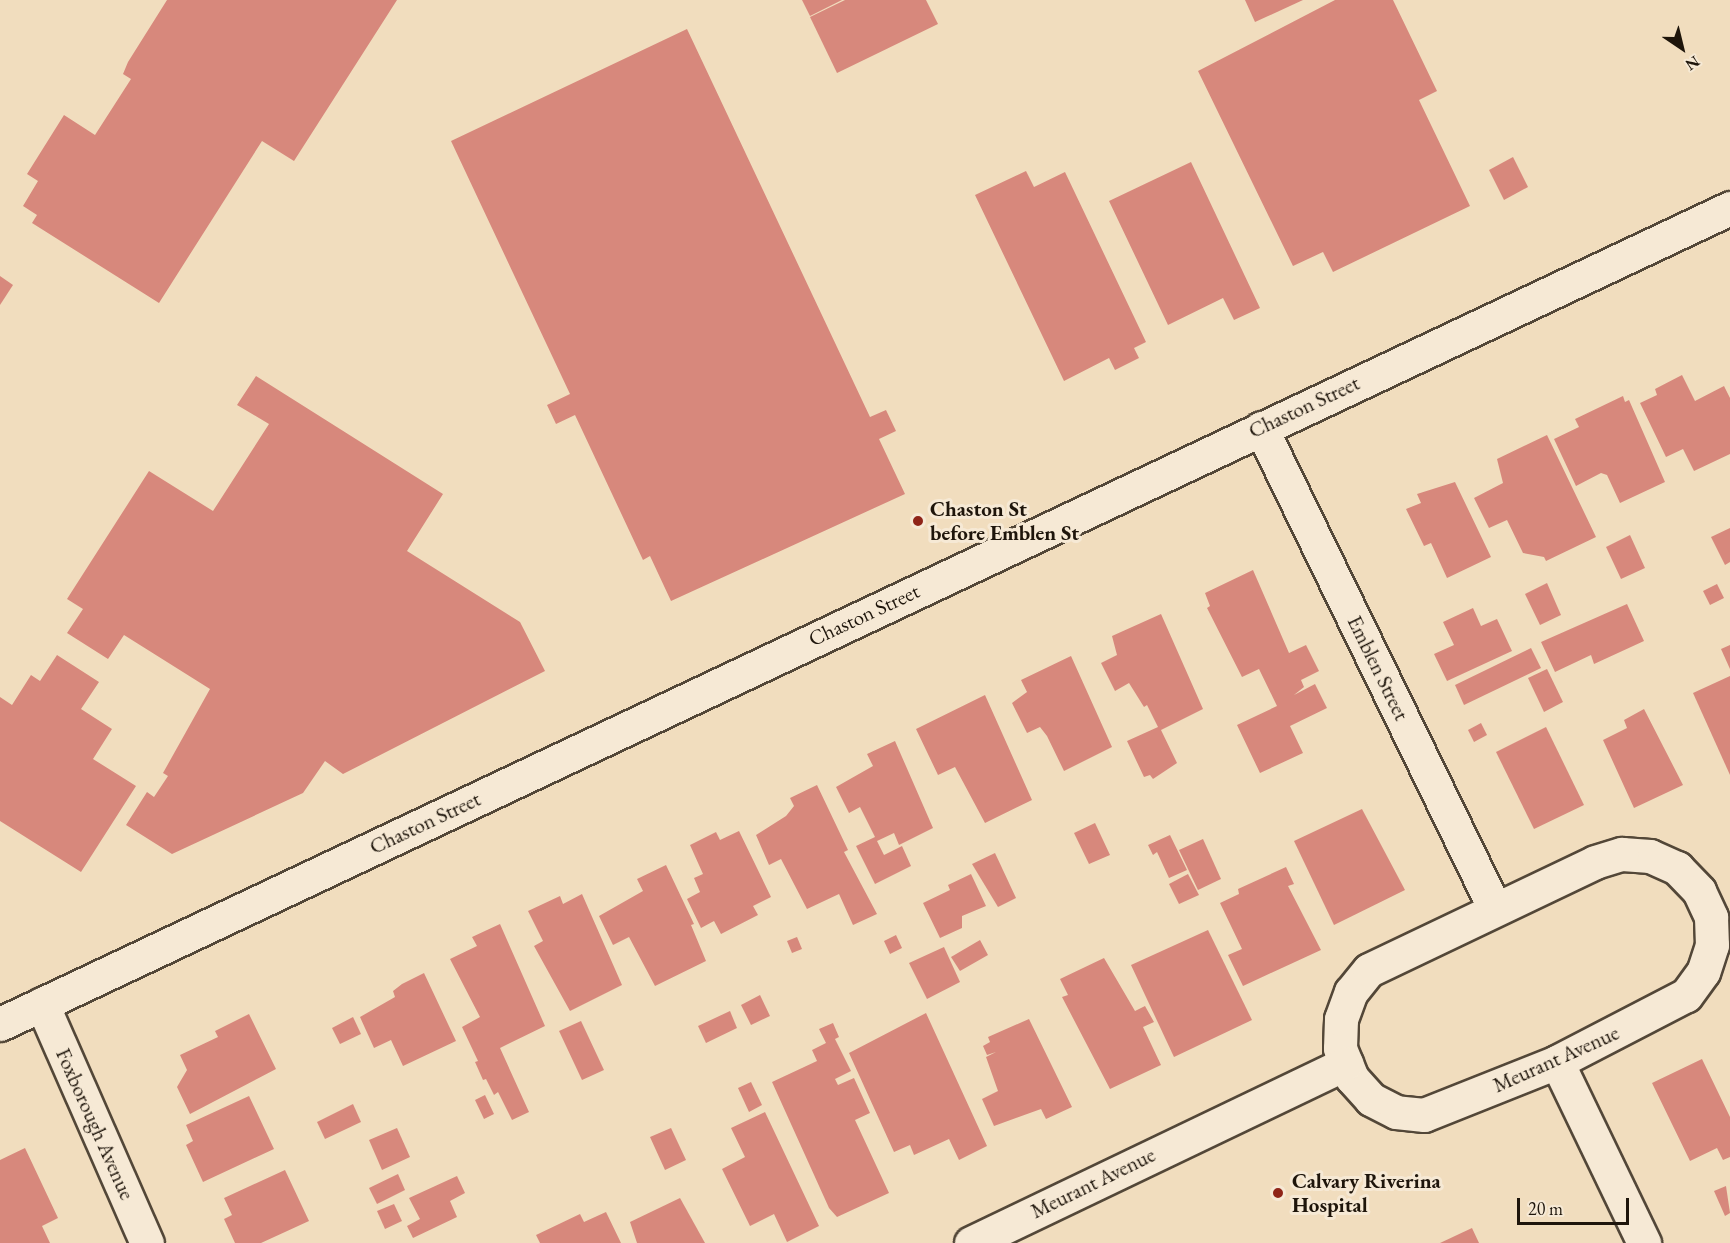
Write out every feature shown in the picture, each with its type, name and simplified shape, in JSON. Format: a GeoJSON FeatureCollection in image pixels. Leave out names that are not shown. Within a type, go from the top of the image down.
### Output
{"type":"FeatureCollection","features":[{"type":"Feature","properties":{"kind":"street","name":"Chaston Street"},"geometry":{"type":"LineString","coordinates":[[0,1024],[1730,208]]}},
{"type":"Feature","properties":{"kind":"street","name":"Emblen Street"},"geometry":{"type":"LineString","coordinates":[[1261,428],[1494,909]]}},
{"type":"Feature","properties":{"kind":"street","name":"Meurant Avenue"},"geometry":{"type":"LineString","coordinates":[[1622,854],[1650,856],[1677,868],[1699,891],[1717,898],[1711,917],[1712,945],[1703,972],[1686,995],[1557,1062],[1424,1115],[1396,1112],[1371,1099],[1352,1078],[1340,1048],[1341,1019],[1351,993],[1369,970],[1494,909],[1595,862],[1622,854]]}},
{"type":"Feature","properties":{"kind":"street","name":"Foxborough Avenue"},"geometry":{"type":"LineString","coordinates":[[42,1005],[147,1243]]}},
{"type":"Feature","properties":{"kind":"street"},"geometry":{"type":"LineString","coordinates":[[1557,1062],[1644,1243]]}},
{"type":"Feature","properties":{"kind":"street","name":"Meurant Avenue"},"geometry":{"type":"LineString","coordinates":[[971,1243],[1346,1063]]}},
{"type":"Feature","properties":{"kind":"building"},"geometry":{"type":"Polygon","coordinates":[[[167,0],[397,0],[294,161],[262,141],[159,303],[32,223],[37,215],[23,206],[38,181],[27,174],[64,115],[95,135],[131,79],[123,74],[128,62],[167,0]]]}},
{"type":"Feature","properties":{"kind":"building"},"geometry":{"type":"Polygon","coordinates":[[[802,0],[842,0],[810,16],[802,0]]]}},
{"type":"Feature","properties":{"kind":"building"},"geometry":{"type":"Polygon","coordinates":[[[845,0],[926,0],[938,24],[837,73],[810,17],[845,0]]]}},
{"type":"Feature","properties":{"kind":"building"},"geometry":{"type":"Polygon","coordinates":[[[1245,0],[1303,0],[1255,22],[1245,0]]]}},
{"type":"Feature","properties":{"kind":"building"},"geometry":{"type":"Polygon","coordinates":[[[1335,0],[1393,0],[1437,91],[1419,100],[1470,206],[1333,272],[1323,252],[1293,266],[1198,71],[1335,0]]]}},
{"type":"Feature","properties":{"kind":"building"},"geometry":{"type":"Polygon","coordinates":[[[687,29],[870,417],[886,410],[896,431],[879,439],[905,494],[671,601],[650,556],[643,560],[575,415],[556,424],[547,405],[570,394],[451,141],[687,29]]]}},
{"type":"Feature","properties":{"kind":"building"},"geometry":{"type":"Polygon","coordinates":[[[1513,157],[1528,187],[1504,200],[1489,170],[1513,157]]]}},
{"type":"Feature","properties":{"kind":"building"},"geometry":{"type":"Polygon","coordinates":[[[1191,162],[1260,308],[1234,320],[1223,298],[1168,325],[1109,201],[1191,162]]]}},
{"type":"Feature","properties":{"kind":"building"},"geometry":{"type":"Polygon","coordinates":[[[1026,171],[1034,187],[1065,172],[1146,342],[1134,348],[1139,358],[1115,370],[1109,358],[1064,381],[975,195],[1026,171]]]}},
{"type":"Feature","properties":{"kind":"building"},"geometry":{"type":"Polygon","coordinates":[[[0,276],[13,285],[0,305],[0,276]]]}},
{"type":"Feature","properties":{"kind":"building"},"geometry":{"type":"Polygon","coordinates":[[[1682,375],[1695,401],[1724,386],[1730,398],[1730,454],[1694,471],[1683,449],[1666,457],[1640,403],[1657,395],[1655,389],[1682,375]]]}},
{"type":"Feature","properties":{"kind":"building"},"geometry":{"type":"Polygon","coordinates":[[[256,376],[443,494],[407,551],[520,622],[545,671],[343,774],[325,761],[303,793],[172,854],[126,825],[147,792],[154,797],[168,776],[163,773],[210,689],[124,635],[108,659],[67,633],[83,609],[67,599],[149,471],[213,511],[269,424],[237,405],[256,376]]]}},
{"type":"Feature","properties":{"kind":"building"},"geometry":{"type":"Polygon","coordinates":[[[1623,396],[1625,402],[1629,400],[1665,482],[1620,503],[1607,475],[1601,473],[1576,486],[1554,439],[1579,427],[1575,419],[1623,396]]]}},
{"type":"Feature","properties":{"kind":"building"},"geometry":{"type":"Polygon","coordinates":[[[1547,435],[1596,537],[1546,561],[1544,557],[1523,553],[1507,520],[1489,528],[1474,498],[1503,483],[1497,459],[1547,435]]]}},
{"type":"Feature","properties":{"kind":"building"},"geometry":{"type":"Polygon","coordinates":[[[1455,482],[1491,557],[1447,578],[1431,543],[1424,546],[1406,509],[1421,503],[1417,494],[1455,482]]]}},
{"type":"Feature","properties":{"kind":"building"},"geometry":{"type":"Polygon","coordinates":[[[1730,528],[1730,562],[1725,565],[1711,537],[1730,528]]]}},
{"type":"Feature","properties":{"kind":"building"},"geometry":{"type":"Polygon","coordinates":[[[1630,535],[1645,568],[1621,579],[1606,547],[1630,535]]]}},
{"type":"Feature","properties":{"kind":"building"},"geometry":{"type":"Polygon","coordinates":[[[1253,570],[1289,653],[1306,645],[1319,671],[1301,680],[1304,687],[1294,695],[1315,684],[1327,708],[1290,726],[1303,753],[1260,773],[1237,725],[1277,706],[1259,669],[1242,677],[1207,608],[1210,606],[1205,593],[1253,570]]]}},
{"type":"Feature","properties":{"kind":"building"},"geometry":{"type":"Polygon","coordinates":[[[1547,583],[1561,615],[1540,625],[1525,594],[1547,583]]]}},
{"type":"Feature","properties":{"kind":"building"},"geometry":{"type":"Polygon","coordinates":[[[1717,584],[1724,598],[1710,605],[1703,591],[1717,584]]]}},
{"type":"Feature","properties":{"kind":"building"},"geometry":{"type":"Polygon","coordinates":[[[1627,604],[1644,641],[1594,664],[1591,655],[1555,672],[1541,642],[1627,604]]]}},
{"type":"Feature","properties":{"kind":"building"},"geometry":{"type":"Polygon","coordinates":[[[1473,608],[1481,626],[1497,619],[1512,651],[1447,681],[1434,654],[1454,645],[1443,622],[1473,608]]]}},
{"type":"Feature","properties":{"kind":"building"},"geometry":{"type":"Polygon","coordinates":[[[1161,614],[1203,709],[1161,730],[1177,763],[1153,779],[1150,775],[1144,777],[1127,741],[1158,727],[1147,705],[1144,707],[1129,683],[1115,691],[1101,663],[1117,655],[1112,636],[1161,614]]]}},
{"type":"Feature","properties":{"kind":"building"},"geometry":{"type":"Polygon","coordinates":[[[1730,645],[1730,669],[1721,649],[1730,645]]]}},
{"type":"Feature","properties":{"kind":"building"},"geometry":{"type":"Polygon","coordinates":[[[1531,648],[1541,668],[1464,705],[1455,685],[1531,648]]]}},
{"type":"Feature","properties":{"kind":"building"},"geometry":{"type":"Polygon","coordinates":[[[57,655],[99,682],[81,709],[112,729],[93,759],[136,786],[81,872],[0,821],[0,697],[12,705],[31,675],[40,681],[57,655]]]}},
{"type":"Feature","properties":{"kind":"building"},"geometry":{"type":"Polygon","coordinates":[[[1071,656],[1112,747],[1064,771],[1047,736],[1040,727],[1027,733],[1012,703],[1027,692],[1021,680],[1071,656]]]}},
{"type":"Feature","properties":{"kind":"building"},"geometry":{"type":"Polygon","coordinates":[[[1547,669],[1563,702],[1544,712],[1528,678],[1547,669]]]}},
{"type":"Feature","properties":{"kind":"building"},"geometry":{"type":"Polygon","coordinates":[[[1730,676],[1730,775],[1693,693],[1730,676]]]}},
{"type":"Feature","properties":{"kind":"building"},"geometry":{"type":"Polygon","coordinates":[[[985,695],[1032,800],[985,823],[955,767],[938,775],[916,729],[985,695]]]}},
{"type":"Feature","properties":{"kind":"building"},"geometry":{"type":"Polygon","coordinates":[[[1644,709],[1683,785],[1634,808],[1603,740],[1627,728],[1624,720],[1644,709]]]}},
{"type":"Feature","properties":{"kind":"building"},"geometry":{"type":"Polygon","coordinates":[[[1481,723],[1487,735],[1474,742],[1468,730],[1481,723]]]}},
{"type":"Feature","properties":{"kind":"building"},"geometry":{"type":"Polygon","coordinates":[[[1546,727],[1584,805],[1534,829],[1496,752],[1546,727]]]}},
{"type":"Feature","properties":{"kind":"building"},"geometry":{"type":"Polygon","coordinates":[[[895,741],[933,828],[899,845],[894,833],[877,841],[884,855],[902,846],[911,866],[875,884],[856,846],[875,837],[860,807],[849,813],[836,787],[873,766],[867,754],[895,741]]]}},
{"type":"Feature","properties":{"kind":"building"},"geometry":{"type":"Polygon","coordinates":[[[817,785],[848,850],[844,852],[877,914],[853,925],[839,894],[807,909],[781,859],[769,865],[756,835],[786,816],[794,806],[790,798],[817,785]]]}},
{"type":"Feature","properties":{"kind":"building"},"geometry":{"type":"Polygon","coordinates":[[[1362,809],[1405,890],[1334,925],[1294,841],[1362,809]]]}},
{"type":"Feature","properties":{"kind":"building"},"geometry":{"type":"Polygon","coordinates":[[[1095,823],[1110,855],[1089,864],[1074,833],[1095,823]]]}},
{"type":"Feature","properties":{"kind":"building"},"geometry":{"type":"Polygon","coordinates":[[[739,831],[771,897],[753,906],[758,915],[721,934],[714,921],[701,928],[687,899],[700,892],[694,878],[703,874],[690,845],[716,832],[720,840],[739,831]]]}},
{"type":"Feature","properties":{"kind":"building"},"geometry":{"type":"Polygon","coordinates":[[[1170,835],[1187,870],[1169,878],[1157,852],[1153,855],[1148,845],[1170,835]]]}},
{"type":"Feature","properties":{"kind":"building"},"geometry":{"type":"Polygon","coordinates":[[[1203,839],[1221,879],[1198,890],[1179,850],[1203,839]]]}},
{"type":"Feature","properties":{"kind":"building"},"geometry":{"type":"Polygon","coordinates":[[[995,853],[1016,898],[998,907],[972,864],[995,853]]]}},
{"type":"Feature","properties":{"kind":"building"},"geometry":{"type":"Polygon","coordinates":[[[666,865],[694,924],[691,925],[706,961],[655,986],[629,937],[613,945],[599,916],[643,891],[637,879],[666,865]]]}},
{"type":"Feature","properties":{"kind":"building"},"geometry":{"type":"Polygon","coordinates":[[[1286,867],[1294,884],[1288,886],[1321,950],[1243,986],[1228,955],[1242,949],[1220,903],[1239,894],[1238,889],[1286,867]]]}},
{"type":"Feature","properties":{"kind":"building"},"geometry":{"type":"Polygon","coordinates":[[[971,874],[986,906],[962,916],[962,928],[940,938],[923,903],[950,890],[948,885],[971,874]]]}},
{"type":"Feature","properties":{"kind":"building"},"geometry":{"type":"Polygon","coordinates":[[[1188,874],[1199,895],[1179,904],[1169,884],[1188,874]]]}},
{"type":"Feature","properties":{"kind":"building"},"geometry":{"type":"Polygon","coordinates":[[[582,894],[622,985],[570,1011],[534,946],[543,941],[528,911],[560,896],[563,904],[582,894]]]}},
{"type":"Feature","properties":{"kind":"building"},"geometry":{"type":"Polygon","coordinates":[[[500,924],[545,1026],[500,1048],[529,1112],[512,1120],[498,1092],[494,1095],[486,1079],[483,1080],[475,1062],[478,1061],[462,1027],[480,1017],[450,959],[477,946],[472,937],[500,924]]]}},
{"type":"Feature","properties":{"kind":"building"},"geometry":{"type":"Polygon","coordinates":[[[1208,930],[1252,1020],[1174,1057],[1131,965],[1208,930]]]}},
{"type":"Feature","properties":{"kind":"building"},"geometry":{"type":"Polygon","coordinates":[[[896,935],[902,948],[890,954],[884,941],[896,935]]]}},
{"type":"Feature","properties":{"kind":"building"},"geometry":{"type":"Polygon","coordinates":[[[797,937],[802,949],[792,953],[787,941],[797,937]]]}},
{"type":"Feature","properties":{"kind":"building"},"geometry":{"type":"Polygon","coordinates":[[[980,940],[988,955],[960,971],[951,957],[980,940]]]}},
{"type":"Feature","properties":{"kind":"building"},"geometry":{"type":"Polygon","coordinates":[[[944,947],[960,982],[927,999],[909,963],[944,947]]]}},
{"type":"Feature","properties":{"kind":"building"},"geometry":{"type":"Polygon","coordinates":[[[1104,958],[1135,1011],[1145,1006],[1154,1022],[1143,1027],[1161,1065],[1110,1089],[1062,997],[1068,995],[1060,979],[1104,958]]]}},
{"type":"Feature","properties":{"kind":"building"},"geometry":{"type":"Polygon","coordinates":[[[424,973],[456,1041],[403,1066],[391,1040],[374,1048],[360,1017],[395,997],[393,991],[402,984],[424,973]]]}},
{"type":"Feature","properties":{"kind":"building"},"geometry":{"type":"Polygon","coordinates":[[[760,995],[770,1016],[751,1025],[741,1005],[760,995]]]}},
{"type":"Feature","properties":{"kind":"building"},"geometry":{"type":"Polygon","coordinates":[[[730,1011],[737,1028],[706,1043],[698,1026],[730,1011]]]}},
{"type":"Feature","properties":{"kind":"building"},"geometry":{"type":"Polygon","coordinates":[[[926,1013],[987,1146],[959,1160],[949,1139],[914,1155],[910,1145],[894,1152],[849,1053],[926,1013]]]}},
{"type":"Feature","properties":{"kind":"building"},"geometry":{"type":"Polygon","coordinates":[[[249,1014],[276,1069],[190,1114],[177,1087],[187,1070],[180,1055],[218,1037],[215,1031],[249,1014]]]}},
{"type":"Feature","properties":{"kind":"building"},"geometry":{"type":"Polygon","coordinates":[[[353,1017],[361,1034],[340,1044],[332,1028],[353,1017]]]}},
{"type":"Feature","properties":{"kind":"building"},"geometry":{"type":"Polygon","coordinates":[[[1029,1019],[1072,1107],[1046,1119],[1041,1109],[994,1126],[982,1099],[998,1091],[986,1057],[996,1052],[987,1055],[983,1046],[990,1042],[988,1037],[1029,1019]]]}},
{"type":"Feature","properties":{"kind":"building"},"geometry":{"type":"Polygon","coordinates":[[[581,1021],[604,1070],[582,1080],[559,1031],[581,1021]]]}},
{"type":"Feature","properties":{"kind":"building"},"geometry":{"type":"Polygon","coordinates":[[[833,1023],[839,1037],[835,1039],[851,1071],[835,1079],[838,1085],[854,1078],[870,1113],[855,1120],[889,1193],[837,1217],[829,1208],[772,1082],[817,1061],[812,1050],[826,1043],[819,1029],[833,1023]]]}},
{"type":"Feature","properties":{"kind":"building"},"geometry":{"type":"Polygon","coordinates":[[[1702,1059],[1730,1117],[1730,1157],[1723,1160],[1717,1148],[1690,1161],[1652,1083],[1702,1059]]]}},
{"type":"Feature","properties":{"kind":"building"},"geometry":{"type":"Polygon","coordinates":[[[751,1082],[762,1105],[749,1112],[738,1088],[751,1082]]]}},
{"type":"Feature","properties":{"kind":"building"},"geometry":{"type":"Polygon","coordinates":[[[485,1095],[494,1114],[484,1119],[475,1100],[485,1095]]]}},
{"type":"Feature","properties":{"kind":"building"},"geometry":{"type":"Polygon","coordinates":[[[249,1096],[274,1149],[203,1182],[186,1145],[193,1141],[186,1125],[249,1096]]]}},
{"type":"Feature","properties":{"kind":"building"},"geometry":{"type":"Polygon","coordinates":[[[353,1104],[361,1122],[325,1139],[317,1122],[353,1104]]]}},
{"type":"Feature","properties":{"kind":"building"},"geometry":{"type":"Polygon","coordinates":[[[765,1112],[819,1226],[787,1242],[774,1214],[750,1226],[722,1169],[745,1157],[731,1128],[765,1112]]]}},
{"type":"Feature","properties":{"kind":"building"},"geometry":{"type":"Polygon","coordinates":[[[397,1128],[410,1157],[382,1170],[369,1140],[397,1128]]]}},
{"type":"Feature","properties":{"kind":"building"},"geometry":{"type":"Polygon","coordinates":[[[671,1128],[686,1160],[665,1170],[650,1137],[671,1128]]]}},
{"type":"Feature","properties":{"kind":"building"},"geometry":{"type":"Polygon","coordinates":[[[25,1148],[58,1218],[42,1226],[50,1243],[0,1243],[0,1160],[25,1148]]]}},
{"type":"Feature","properties":{"kind":"building"},"geometry":{"type":"Polygon","coordinates":[[[285,1170],[309,1221],[261,1243],[235,1243],[224,1219],[232,1215],[224,1198],[285,1170]]]}},
{"type":"Feature","properties":{"kind":"building"},"geometry":{"type":"Polygon","coordinates":[[[398,1174],[405,1190],[377,1204],[369,1188],[398,1174]]]}},
{"type":"Feature","properties":{"kind":"building"},"geometry":{"type":"Polygon","coordinates":[[[457,1176],[465,1193],[450,1201],[457,1217],[413,1238],[407,1226],[420,1219],[409,1198],[457,1176]]]}},
{"type":"Feature","properties":{"kind":"building"},"geometry":{"type":"Polygon","coordinates":[[[1726,1186],[1730,1213],[1725,1216],[1714,1191],[1726,1186]]]}},
{"type":"Feature","properties":{"kind":"building"},"geometry":{"type":"Polygon","coordinates":[[[680,1198],[705,1243],[637,1243],[630,1222],[680,1198]]]}},
{"type":"Feature","properties":{"kind":"building"},"geometry":{"type":"Polygon","coordinates":[[[394,1204],[402,1221],[385,1229],[377,1211],[394,1204]]]}},
{"type":"Feature","properties":{"kind":"building"},"geometry":{"type":"Polygon","coordinates":[[[606,1212],[621,1243],[540,1243],[536,1235],[580,1214],[584,1222],[606,1212]]]}},
{"type":"Feature","properties":{"kind":"building"},"geometry":{"type":"Polygon","coordinates":[[[1472,1228],[1479,1243],[1440,1243],[1472,1228]]]}},
{"type":"Feature","properties":{"kind":"place","name":"Chaston St before Emblen St"},"geometry":{"type":"Point","coordinates":[918,521]}},
{"type":"Feature","properties":{"kind":"place","name":"Calvary Riverina Hospital"},"geometry":{"type":"Point","coordinates":[1278,1193]}}]}
